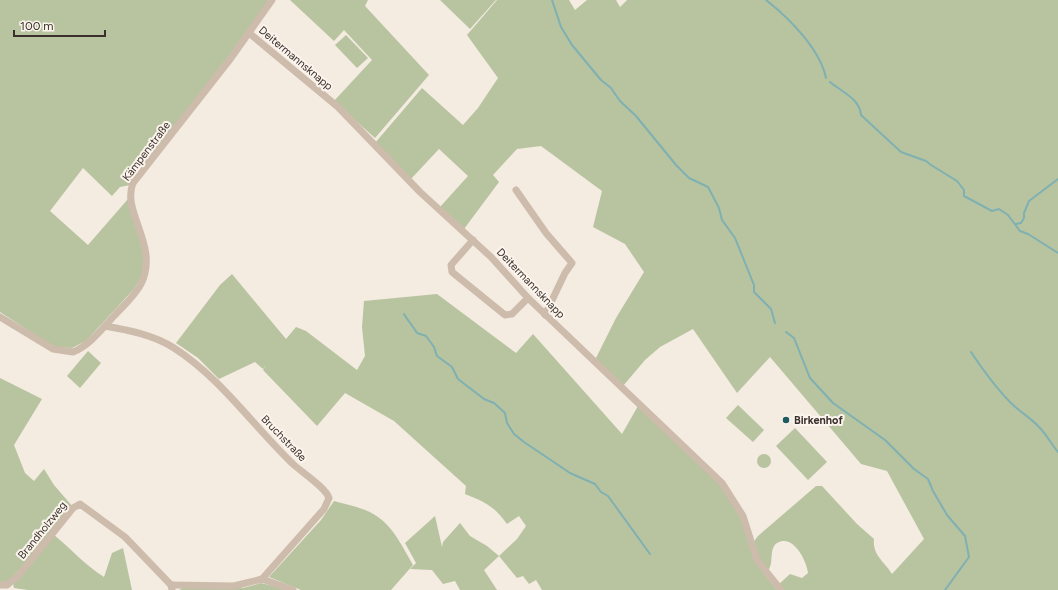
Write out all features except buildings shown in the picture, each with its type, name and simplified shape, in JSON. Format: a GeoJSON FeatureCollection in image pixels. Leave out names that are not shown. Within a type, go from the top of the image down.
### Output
{"type":"FeatureCollection","features":[{"type":"Feature","properties":{"kind":"street","name":"Kämpenstraße"},"geometry":{"type":"LineString","coordinates":[[0,317],[53,349],[73,352],[82,348],[105,326],[141,286],[147,260],[145,245],[130,195],[133,183],[249,33],[272,0]]}},
{"type":"Feature","properties":{"kind":"street","name":"Deitermannsknapp"},"geometry":{"type":"LineString","coordinates":[[249,33],[338,107],[420,192],[491,257],[528,298],[722,483],[743,516],[757,560],[780,590]]}},
{"type":"Feature","properties":{"kind":"street"},"geometry":{"type":"LineString","coordinates":[[516,190],[546,233],[572,262],[545,314]]}},
{"type":"Feature","properties":{"kind":"street"},"geometry":{"type":"LineString","coordinates":[[473,240],[451,265],[452,272],[505,314],[512,314],[528,298]]}},
{"type":"Feature","properties":{"kind":"street","name":"Bruchstraße"},"geometry":{"type":"LineString","coordinates":[[105,326],[153,338],[181,352],[222,388],[293,464],[328,495],[328,503],[324,509],[262,579]]}},
{"type":"Feature","properties":{"kind":"street","name":"Brandholzweg"},"geometry":{"type":"LineString","coordinates":[[0,585],[7,585],[16,578],[73,508],[80,504],[125,536],[172,588],[234,586],[262,579]]}},
{"type":"Feature","properties":{"kind":"street"},"geometry":{"type":"LineString","coordinates":[[262,579],[294,590]]}},
{"type":"Feature","properties":{"kind":"green space"},"geometry":{"type":"Polygon","coordinates":[[[0,0],[269,0],[243,37],[130,185],[120,187],[112,196],[83,168],[50,211],[88,245],[128,199],[143,244],[143,274],[134,289],[86,341],[72,348],[54,347],[0,312],[0,0]]]}},
{"type":"Feature","properties":{"kind":"green space"},"geometry":{"type":"Polygon","coordinates":[[[290,0],[368,0],[365,6],[429,75],[375,138],[334,101],[372,60],[344,30],[334,41],[290,0]]]}},
{"type":"Feature","properties":{"kind":"green space"},"geometry":{"type":"Polygon","coordinates":[[[440,0],[496,0],[470,29],[440,0]]]}},
{"type":"Feature","properties":{"kind":"green space"},"geometry":{"type":"Polygon","coordinates":[[[497,0],[569,0],[575,10],[587,0],[616,0],[620,7],[627,0],[1058,0],[1058,590],[783,590],[778,585],[790,574],[802,578],[808,573],[802,556],[794,545],[783,541],[777,543],[774,546],[771,565],[767,572],[752,544],[758,536],[816,486],[822,486],[857,524],[874,539],[877,554],[892,574],[924,539],[887,471],[861,464],[770,357],[737,393],[693,329],[660,347],[645,360],[623,386],[595,360],[616,318],[644,272],[625,244],[593,227],[602,191],[541,146],[517,149],[493,175],[499,182],[464,229],[440,207],[468,176],[439,149],[410,180],[375,143],[422,88],[463,125],[478,108],[498,78],[467,35],[497,0]]]}},
{"type":"Feature","properties":{"kind":"green space"},"geometry":{"type":"Polygon","coordinates":[[[346,35],[368,58],[357,68],[335,45],[346,35]]]}},
{"type":"Feature","properties":{"kind":"green space"},"geometry":{"type":"Polygon","coordinates":[[[232,274],[286,339],[296,327],[306,331],[357,370],[365,356],[362,327],[364,301],[437,294],[516,353],[533,334],[622,434],[638,406],[720,484],[741,517],[753,557],[777,590],[542,590],[536,580],[529,584],[523,576],[517,578],[499,556],[517,539],[526,526],[519,516],[507,524],[489,505],[465,494],[466,486],[394,421],[345,393],[317,426],[263,370],[266,365],[263,369],[255,362],[219,379],[198,358],[176,343],[220,285],[232,274]]]}},
{"type":"Feature","properties":{"kind":"green space"},"geometry":{"type":"Polygon","coordinates":[[[88,351],[101,363],[80,388],[67,376],[88,351]]]}},
{"type":"Feature","properties":{"kind":"green space"},"geometry":{"type":"Polygon","coordinates":[[[0,378],[42,399],[14,445],[25,473],[34,481],[44,469],[54,485],[73,507],[51,535],[7,583],[0,584],[0,378]]]}},
{"type":"Feature","properties":{"kind":"green space"},"geometry":{"type":"Polygon","coordinates":[[[738,405],[764,430],[753,442],[726,418],[738,405]]]}},
{"type":"Feature","properties":{"kind":"green space"},"geometry":{"type":"Polygon","coordinates":[[[795,428],[827,462],[808,480],[776,446],[795,428]]]}},
{"type":"Feature","properties":{"kind":"green space"},"geometry":{"type":"Polygon","coordinates":[[[761,454],[767,454],[771,458],[771,464],[767,468],[761,468],[757,464],[757,458],[761,454]]]}},
{"type":"Feature","properties":{"kind":"green space"},"geometry":{"type":"Polygon","coordinates":[[[334,501],[368,511],[384,522],[398,539],[413,565],[391,590],[301,590],[269,577],[321,520],[334,501]]]}},
{"type":"Feature","properties":{"kind":"green space"},"geometry":{"type":"Polygon","coordinates":[[[435,516],[442,547],[443,542],[460,523],[470,536],[487,546],[499,556],[484,570],[497,590],[460,590],[455,581],[443,584],[432,570],[410,569],[416,563],[405,543],[435,516]]]}},
{"type":"Feature","properties":{"kind":"green space"},"geometry":{"type":"Polygon","coordinates":[[[53,534],[97,573],[104,577],[112,553],[123,548],[132,590],[28,590],[14,588],[13,583],[53,534]]]}},
{"type":"Feature","properties":{"kind":"green space"},"geometry":{"type":"Polygon","coordinates":[[[261,583],[288,590],[179,590],[183,588],[243,588],[261,583]]]}},
{"type":"Feature","properties":{"kind":"waterway"},"geometry":{"type":"LineString","coordinates":[[552,0],[561,27],[572,45],[601,80],[611,88],[620,101],[636,116],[676,165],[689,178],[708,187],[719,208],[722,220],[735,238],[754,285],[754,292],[771,309],[775,323]]}},
{"type":"Feature","properties":{"kind":"waterway"},"geometry":{"type":"LineString","coordinates":[[766,0],[794,25],[810,45],[823,67],[826,78]]}},
{"type":"Feature","properties":{"kind":"waterway"},"geometry":{"type":"LineString","coordinates":[[830,82],[850,96],[860,109],[861,115],[901,152],[926,161],[957,181],[964,190],[964,196],[992,211],[999,209],[1008,215],[1020,231],[1028,234],[1058,253]]}},
{"type":"Feature","properties":{"kind":"waterway"},"geometry":{"type":"LineString","coordinates":[[1016,224],[1021,223],[1024,218],[1024,213],[1029,201],[1058,179]]}},
{"type":"Feature","properties":{"kind":"waterway"},"geometry":{"type":"LineString","coordinates":[[404,314],[417,333],[426,336],[434,347],[437,356],[452,367],[458,379],[484,399],[494,403],[505,413],[507,423],[514,434],[570,473],[595,484],[601,492],[608,496],[650,554]]}},
{"type":"Feature","properties":{"kind":"waterway"},"geometry":{"type":"LineString","coordinates":[[786,332],[794,338],[810,378],[833,403],[885,440],[914,469],[928,479],[947,515],[965,536],[969,557],[945,590]]}},
{"type":"Feature","properties":{"kind":"waterway"},"geometry":{"type":"LineString","coordinates":[[971,352],[1000,391],[1014,406],[1039,427],[1058,452]]}},
{"type":"Feature","properties":{"kind":"place","name":"Birkenhof"},"geometry":{"type":"Point","coordinates":[786,420]}}]}
